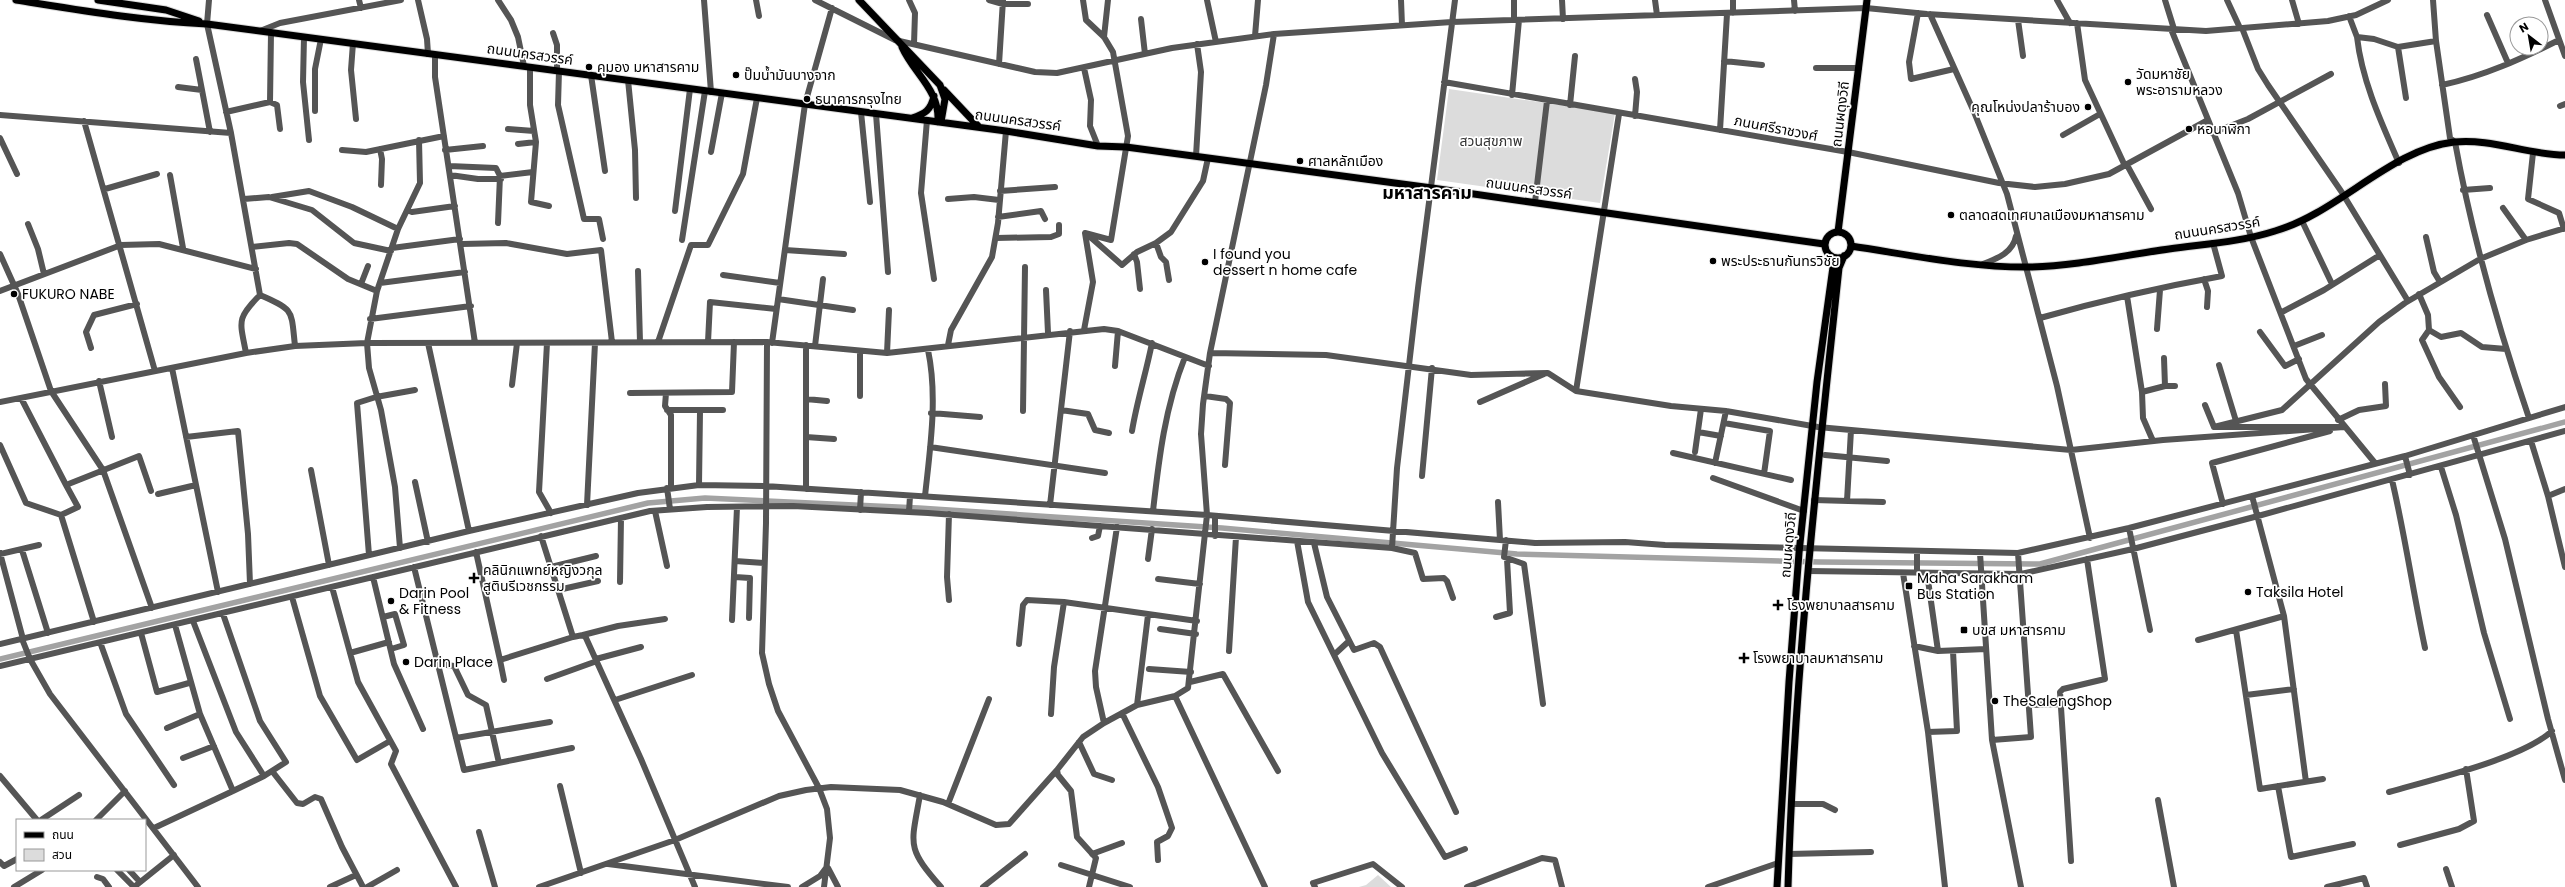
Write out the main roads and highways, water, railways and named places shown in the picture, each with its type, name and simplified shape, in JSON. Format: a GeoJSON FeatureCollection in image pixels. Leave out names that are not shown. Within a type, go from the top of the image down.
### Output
{"type":"FeatureCollection","features":[{"type":"Feature","properties":{"kind":"main road","name":"ถนนนครสวรรค์"},"geometry":{"type":"LineString","coordinates":[[16,0],[171,22],[207,24],[979,127],[1098,146],[1126,147],[1249,163],[1535,202],[1824,244]]}},
{"type":"Feature","properties":{"kind":"main road","name":"ถนนนครสวรรค์"},"geometry":{"type":"LineString","coordinates":[[98,0],[173,12],[207,24]]}},
{"type":"Feature","properties":{"kind":"main road"},"geometry":{"type":"LineString","coordinates":[[859,0],[901,47],[908,60],[933,92],[940,122]]}},
{"type":"Feature","properties":{"kind":"main road","name":"ถนนผดุงวิถี"},"geometry":{"type":"LineString","coordinates":[[1838,232],[1866,4]]}},
{"type":"Feature","properties":{"kind":"main road"},"geometry":{"type":"LineString","coordinates":[[171,22],[173,12]]}},
{"type":"Feature","properties":{"kind":"main road"},"geometry":{"type":"LineString","coordinates":[[901,47],[914,56],[979,127]]}},
{"type":"Feature","properties":{"kind":"main road"},"geometry":{"type":"LineString","coordinates":[[940,85],[945,99],[940,122]]}},
{"type":"Feature","properties":{"kind":"main road"},"geometry":{"type":"LineString","coordinates":[[910,118],[924,114],[929,109],[932,104],[933,92]]}},
{"type":"Feature","properties":{"kind":"main road","name":"ถนนนครสวรรค์"},"geometry":{"type":"LineString","coordinates":[[1851,246],[1982,264],[2025,266],[2213,243],[2251,237],[2302,221],[2424,149],[2455,142],[2477,143],[2533,153],[2565,155]]}},
{"type":"Feature","properties":{"kind":"main road"},"geometry":{"type":"LineString","coordinates":[[1838,232],[1846,235],[1851,246],[1844,256],[1836,258],[1829,255],[1824,244],[1829,235],[1838,232]]}},
{"type":"Feature","properties":{"kind":"main road","name":"ถนนผดุงวิถี"},"geometry":{"type":"LineString","coordinates":[[1777,887],[1789,682],[1798,565],[1814,426],[1817,382],[1833,267],[1829,255]]}},
{"type":"Feature","properties":{"kind":"main road","name":"ถนนผดุงวิถี"},"geometry":{"type":"LineString","coordinates":[[1788,887],[1791,804],[1809,551],[1839,268],[1844,256]]}},
{"type":"Feature","properties":{"kind":"main road"},"geometry":{"type":"LineString","coordinates":[[1778,863],[1789,863]]}},
{"type":"Feature","properties":{"kind":"waterway"},"geometry":{"type":"LineString","coordinates":[[0,659],[648,503],[705,498],[919,508],[1222,528],[1517,554],[1819,562],[2040,564],[2565,422]]}},
{"type":"Feature","properties":{"kind":"place","name":"คุมอง มหาสารคาม"},"geometry":{"type":"Point","coordinates":[589,67]}},
{"type":"Feature","properties":{"kind":"place","name":"ปั๊มน้ำมันบางจาก"},"geometry":{"type":"Point","coordinates":[736,75]}},
{"type":"Feature","properties":{"kind":"place","name":"วัดมหาชัย พระอารามหลวง"},"geometry":{"type":"Point","coordinates":[2128,82]}},
{"type":"Feature","properties":{"kind":"place","name":"ธนาคารกรุงไทย"},"geometry":{"type":"Point","coordinates":[807,99]}},
{"type":"Feature","properties":{"kind":"place","name":"คุณโหน่งปลาร้าบอง"},"geometry":{"type":"Point","coordinates":[2088,107]}},
{"type":"Feature","properties":{"kind":"place","name":"หอนาฬิกา"},"geometry":{"type":"Point","coordinates":[2189,129]}},
{"type":"Feature","properties":{"kind":"place","name":"ศาลหลักเมือง"},"geometry":{"type":"Point","coordinates":[1300,161]}},
{"type":"Feature","properties":{"kind":"place","name":"ตลาดสดเทศบาลเมืองมหาสารคาม"},"geometry":{"type":"Point","coordinates":[1951,215]}},
{"type":"Feature","properties":{"kind":"place","name":"พระประธานกันทรวิชัย"},"geometry":{"type":"Point","coordinates":[1713,261]}},
{"type":"Feature","properties":{"kind":"place","name":"I found you dessert n home cafe"},"geometry":{"type":"Point","coordinates":[1205,262]}},
{"type":"Feature","properties":{"kind":"place","name":"FUKURO NABE"},"geometry":{"type":"Point","coordinates":[14,294]}},
{"type":"Feature","properties":{"kind":"place","name":"คลินิกแพทย์หญิงวกุล สูตินรีเวชกรรม"},"geometry":{"type":"Point","coordinates":[474,578]}},
{"type":"Feature","properties":{"kind":"place","name":"Maha Sarakham Bus Station"},"geometry":{"type":"Point","coordinates":[1909,586]}},
{"type":"Feature","properties":{"kind":"place","name":"Taksila Hotel"},"geometry":{"type":"Point","coordinates":[2248,592]}},
{"type":"Feature","properties":{"kind":"place","name":"Darin Pool & Fitness"},"geometry":{"type":"Point","coordinates":[391,601]}},
{"type":"Feature","properties":{"kind":"place","name":"โรงพยาบาลสารคาม"},"geometry":{"type":"Point","coordinates":[1778,605]}},
{"type":"Feature","properties":{"kind":"place","name":"บขส มหาสารคาม"},"geometry":{"type":"Point","coordinates":[1964,630]}},
{"type":"Feature","properties":{"kind":"place","name":"โรงพยาบาลมหาสารคาม"},"geometry":{"type":"Point","coordinates":[1744,658]}},
{"type":"Feature","properties":{"kind":"place","name":"Darin Place"},"geometry":{"type":"Point","coordinates":[406,662]}},
{"type":"Feature","properties":{"kind":"place","name":"TheSalengShop"},"geometry":{"type":"Point","coordinates":[1995,701]}},
{"type":"Feature","properties":{"kind":"district","name":"มหาสารคาม"},"geometry":{"type":"Point","coordinates":[1427,192]}},
{"type":"Feature","properties":{"kind":"park label","name":"สวนสุขภาพ"},"geometry":{"type":"Point","coordinates":[1491,141]}}]}
